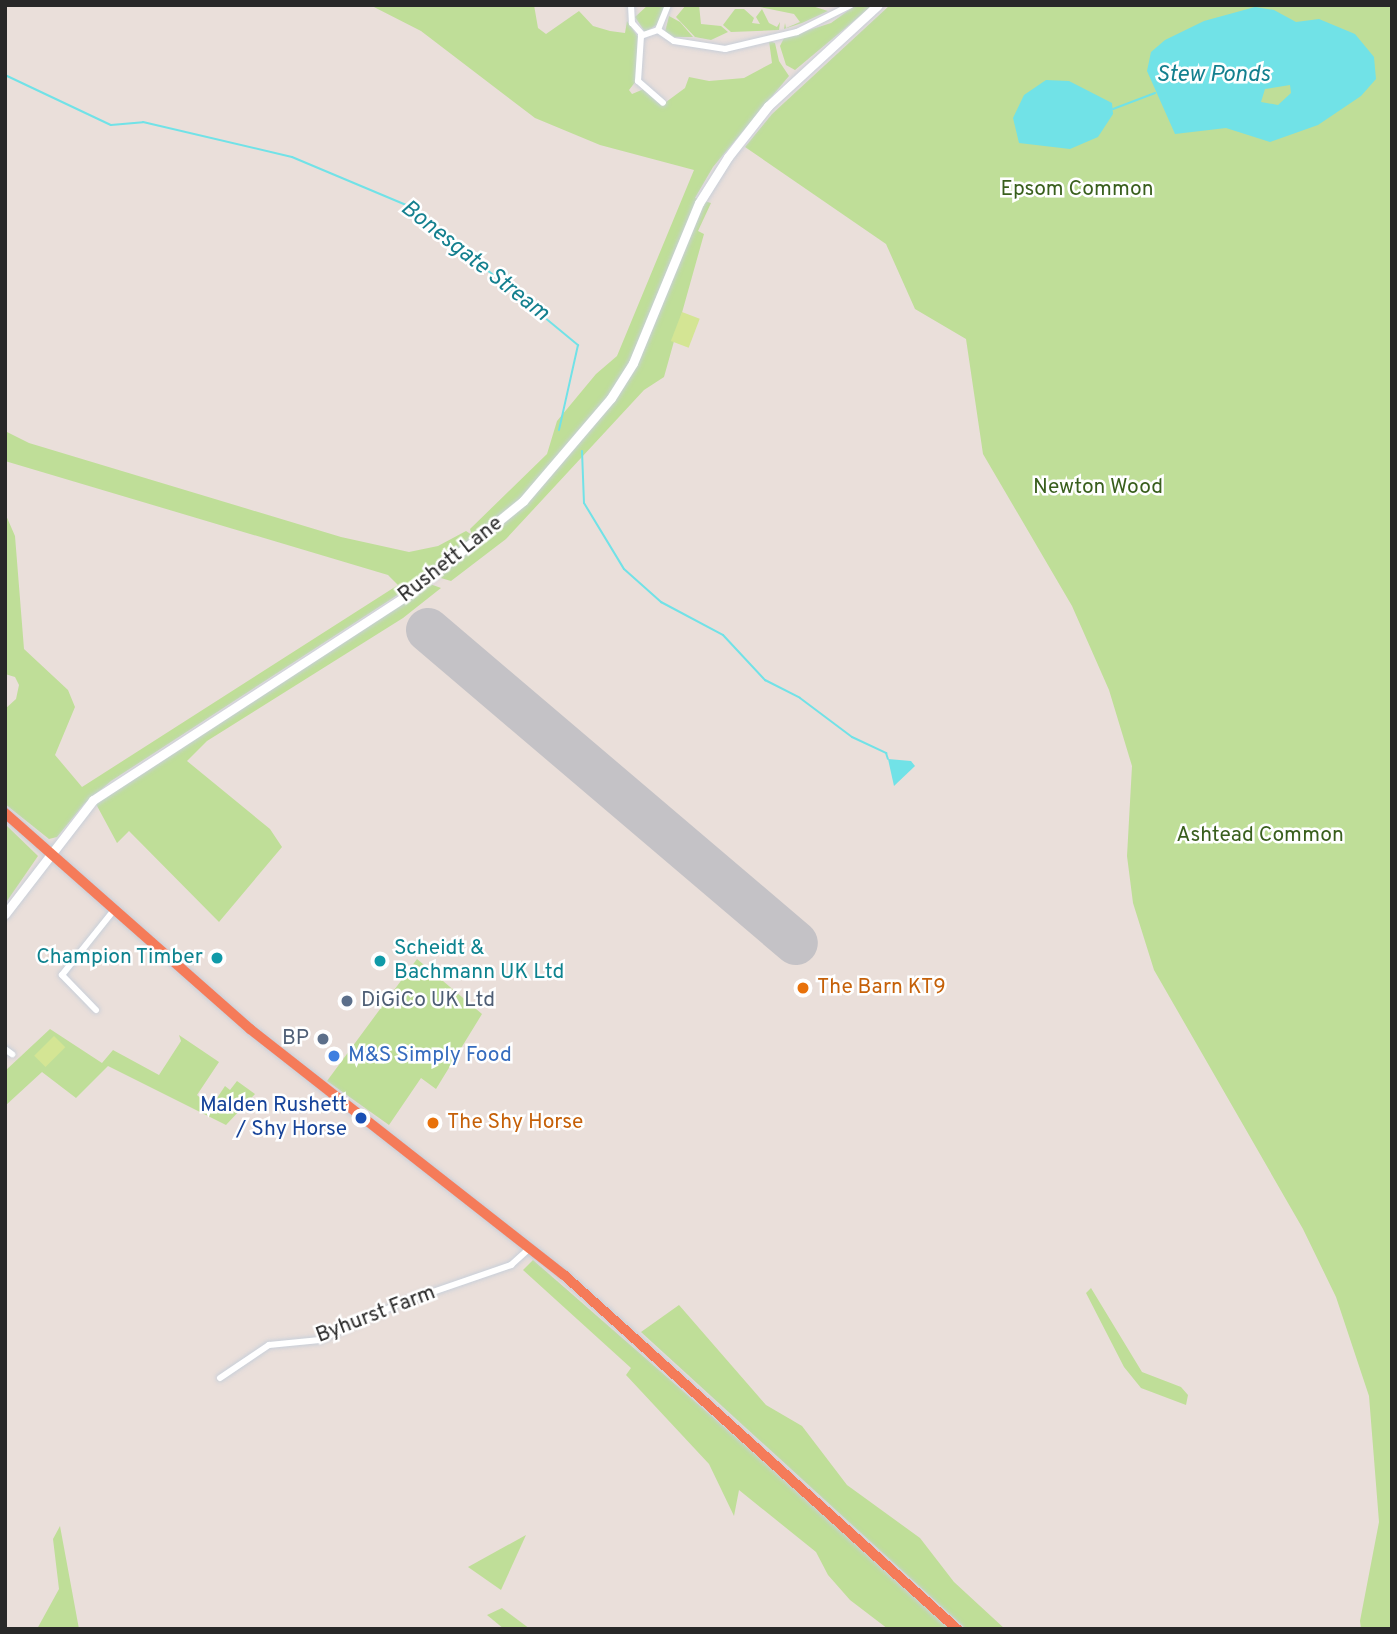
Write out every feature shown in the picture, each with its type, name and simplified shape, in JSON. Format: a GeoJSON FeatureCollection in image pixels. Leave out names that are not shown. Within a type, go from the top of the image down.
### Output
{"type":"FeatureCollection","features":[{"type":"Feature","properties":{"kind":"highway"},"geometry":{"type":"LineString","coordinates":[[5,813],[250,1029],[532,1247],[957,1629]]}},
{"type":"Feature","properties":{"kind":"main road","name":"Rushett Lane"},"geometry":{"type":"LineString","coordinates":[[5,914],[93,800],[125,776],[409,594],[487,535],[523,501],[603,409],[633,363],[699,203],[728,157],[768,106],[878,5]]}},
{"type":"Feature","properties":{"kind":"street"},"geometry":{"type":"LineString","coordinates":[[631,91],[639,85],[642,34],[632,23],[632,7],[642,5]]}},
{"type":"Feature","properties":{"kind":"street"},"geometry":{"type":"LineString","coordinates":[[658,30],[668,5]]}},
{"type":"Feature","properties":{"kind":"street"},"geometry":{"type":"LineString","coordinates":[[642,34],[658,30],[674,41],[729,48],[797,32],[851,5]]}},
{"type":"Feature","properties":{"kind":"street"},"geometry":{"type":"LineString","coordinates":[[639,85],[663,103]]}},
{"type":"Feature","properties":{"kind":"street"},"geometry":{"type":"LineString","coordinates":[[96,1010],[62,975],[114,910]]}},
{"type":"Feature","properties":{"kind":"street"},"geometry":{"type":"LineString","coordinates":[[5,1049],[12,1054]]}},
{"type":"Feature","properties":{"kind":"street","name":"Byhurst Farm"},"geometry":{"type":"LineString","coordinates":[[220,1378],[269,1345],[320,1340],[398,1304],[512,1265],[532,1247]]}},
{"type":"Feature","properties":{"kind":"green space"},"geometry":{"type":"Polygon","coordinates":[[[370,5],[534,5],[538,28],[546,34],[579,11],[593,26],[610,31],[625,33],[627,21],[638,37],[636,81],[629,90],[632,94],[644,89],[662,105],[685,88],[689,77],[709,81],[744,78],[772,63],[769,41],[775,43],[779,61],[789,76],[713,167],[695,198],[711,203],[698,231],[704,234],[664,377],[644,390],[506,539],[451,581],[424,573],[404,588],[400,586],[402,592],[111,781],[84,804],[57,837],[49,839],[5,804],[5,709],[16,699],[19,685],[15,677],[5,674],[5,513],[15,536],[24,649],[68,690],[75,707],[55,755],[82,787],[398,585],[388,575],[5,461],[5,431],[29,443],[341,537],[409,552],[438,546],[466,531],[472,535],[470,529],[547,454],[557,421],[596,374],[617,356],[694,170],[600,145],[535,118],[421,31],[370,5]]]}},
{"type":"Feature","properties":{"kind":"green space"},"geometry":{"type":"Polygon","coordinates":[[[648,5],[665,5],[658,24],[645,32],[635,17],[648,5]]]}},
{"type":"Feature","properties":{"kind":"green space"},"geometry":{"type":"Polygon","coordinates":[[[686,5],[699,5],[701,24],[721,26],[728,32],[711,40],[695,37],[676,17],[686,5]]]}},
{"type":"Feature","properties":{"kind":"green space"},"geometry":{"type":"Polygon","coordinates":[[[809,5],[828,11],[784,29],[785,23],[786,28],[800,22],[794,14],[760,7],[809,5]]]}},
{"type":"Feature","properties":{"kind":"green space"},"geometry":{"type":"Polygon","coordinates":[[[856,5],[873,5],[795,70],[786,65],[780,46],[784,38],[831,23],[856,5]]]}},
{"type":"Feature","properties":{"kind":"green space"},"geometry":{"type":"Polygon","coordinates":[[[890,5],[1392,5],[1392,1629],[1361,1629],[1360,1621],[1379,1522],[1369,1396],[1336,1297],[1303,1229],[1154,970],[1133,903],[1127,856],[1132,766],[1109,690],[1072,606],[983,454],[966,339],[915,309],[886,244],[745,147],[772,114],[890,5]]]}},
{"type":"Feature","properties":{"kind":"green space"},"geometry":{"type":"Polygon","coordinates":[[[735,9],[744,9],[754,18],[752,23],[760,24],[756,17],[762,9],[769,23],[777,27],[780,22],[779,30],[731,32],[723,25],[735,9]]]}},
{"type":"Feature","properties":{"kind":"green space"},"geometry":{"type":"Polygon","coordinates":[[[669,16],[680,22],[693,37],[673,37],[665,32],[669,16]]]}},
{"type":"Feature","properties":{"kind":"green space"},"geometry":{"type":"Polygon","coordinates":[[[682,312],[700,319],[689,348],[671,341],[682,312]]]}},
{"type":"Feature","properties":{"kind":"green space"},"geometry":{"type":"Polygon","coordinates":[[[430,584],[441,588],[403,618],[207,741],[187,761],[270,829],[282,847],[219,922],[129,831],[117,843],[96,804],[430,584]]]}},
{"type":"Feature","properties":{"kind":"green space"},"geometry":{"type":"Polygon","coordinates":[[[5,824],[38,856],[5,904],[5,824]]]}},
{"type":"Feature","properties":{"kind":"green space"},"geometry":{"type":"Polygon","coordinates":[[[417,959],[482,1014],[436,1089],[421,1078],[389,1125],[327,1081],[417,959]]]}},
{"type":"Feature","properties":{"kind":"green space"},"geometry":{"type":"Polygon","coordinates":[[[50,1029],[102,1063],[113,1050],[159,1075],[181,1041],[179,1035],[219,1062],[197,1095],[211,1107],[225,1086],[230,1090],[237,1081],[255,1094],[226,1125],[108,1066],[76,1098],[42,1072],[5,1106],[5,1071],[50,1029]]]}},
{"type":"Feature","properties":{"kind":"green space"},"geometry":{"type":"Polygon","coordinates":[[[54,1036],[65,1047],[46,1067],[34,1056],[54,1036]]]}},
{"type":"Feature","properties":{"kind":"green space"},"geometry":{"type":"Polygon","coordinates":[[[533,1260],[874,1558],[950,1629],[888,1629],[850,1600],[828,1575],[816,1552],[739,1490],[734,1516],[709,1464],[626,1375],[631,1368],[523,1270],[533,1260]]]}},
{"type":"Feature","properties":{"kind":"green space"},"geometry":{"type":"Polygon","coordinates":[[[1091,1288],[1142,1372],[1181,1387],[1188,1395],[1186,1405],[1141,1388],[1124,1367],[1086,1293],[1091,1288]]]}},
{"type":"Feature","properties":{"kind":"green space"},"geometry":{"type":"Polygon","coordinates":[[[679,1305],[766,1405],[802,1426],[847,1485],[920,1538],[954,1582],[1005,1629],[966,1629],[641,1332],[679,1305]]]}},
{"type":"Feature","properties":{"kind":"green space"},"geometry":{"type":"Polygon","coordinates":[[[60,1526],[79,1629],[37,1629],[59,1589],[53,1539],[60,1526]]]}},
{"type":"Feature","properties":{"kind":"green space"},"geometry":{"type":"Polygon","coordinates":[[[526,1535],[501,1590],[468,1567],[526,1535]]]}},
{"type":"Feature","properties":{"kind":"green space"},"geometry":{"type":"Polygon","coordinates":[[[502,1608],[530,1629],[504,1629],[487,1615],[502,1608]]]}},
{"type":"Feature","properties":{"kind":"water","name":"Stew Ponds"},"geometry":{"type":"Polygon","coordinates":[[[1255,7],[1274,10],[1296,22],[1319,19],[1355,34],[1374,57],[1376,79],[1361,96],[1318,125],[1270,142],[1226,128],[1175,134],[1147,71],[1151,52],[1165,40],[1204,21],[1255,7]],[[1290,85],[1265,89],[1261,102],[1278,105],[1291,93],[1290,85]]]}},
{"type":"Feature","properties":{"kind":"water","name":"Stew Ponds"},"geometry":{"type":"Polygon","coordinates":[[[1046,80],[1069,81],[1112,103],[1113,114],[1098,137],[1070,149],[1019,143],[1013,118],[1024,95],[1046,80]]]}},
{"type":"Feature","properties":{"kind":"water"},"geometry":{"type":"Polygon","coordinates":[[[888,759],[911,761],[915,766],[894,786],[888,759]]]}},
{"type":"Feature","properties":{"kind":"waterway","name":"Bonesgate Stream"},"geometry":{"type":"LineString","coordinates":[[5,75],[111,125],[143,122],[292,157],[411,207],[578,345],[559,430]]}},
{"type":"Feature","properties":{"kind":"waterway"},"geometry":{"type":"LineString","coordinates":[[1113,109],[1155,93]]}},
{"type":"Feature","properties":{"kind":"waterway","name":"Bonesgate Stream"},"geometry":{"type":"LineString","coordinates":[[582,451],[584,503],[624,569],[661,602],[723,635],[765,680],[800,698],[852,737],[886,753],[888,759]]}},
{"type":"Feature","properties":{"kind":"runway"},"geometry":{"type":"LineString","coordinates":[[428,630],[796,943]]}},
{"type":"Feature","properties":{"kind":"place","name":"Champion Timber"},"geometry":{"type":"Point","coordinates":[217,958]}},
{"type":"Feature","properties":{"kind":"place","name":"Scheidt & Bachmann UK Ltd"},"geometry":{"type":"Point","coordinates":[380,961]}},
{"type":"Feature","properties":{"kind":"place","name":"The Barn KT9"},"geometry":{"type":"Point","coordinates":[803,988]}},
{"type":"Feature","properties":{"kind":"place","name":"DiGiCo UK Ltd"},"geometry":{"type":"Point","coordinates":[347,1001]}},
{"type":"Feature","properties":{"kind":"place","name":"BP"},"geometry":{"type":"Point","coordinates":[323,1039]}},
{"type":"Feature","properties":{"kind":"place","name":"M&S Simply Food"},"geometry":{"type":"Point","coordinates":[334,1056]}},
{"type":"Feature","properties":{"kind":"place","name":"Malden Rushett / Shy Horse"},"geometry":{"type":"Point","coordinates":[361,1118]}},
{"type":"Feature","properties":{"kind":"place","name":"The Shy Horse"},"geometry":{"type":"Point","coordinates":[433,1123]}},
{"type":"Feature","properties":{"kind":"park label","name":"Epsom Common"},"geometry":{"type":"Point","coordinates":[1077,190]}},
{"type":"Feature","properties":{"kind":"park label","name":"Newton Wood"},"geometry":{"type":"Point","coordinates":[1098,488]}},
{"type":"Feature","properties":{"kind":"park label","name":"Ashtead Common"},"geometry":{"type":"Point","coordinates":[1260,836]}}]}
